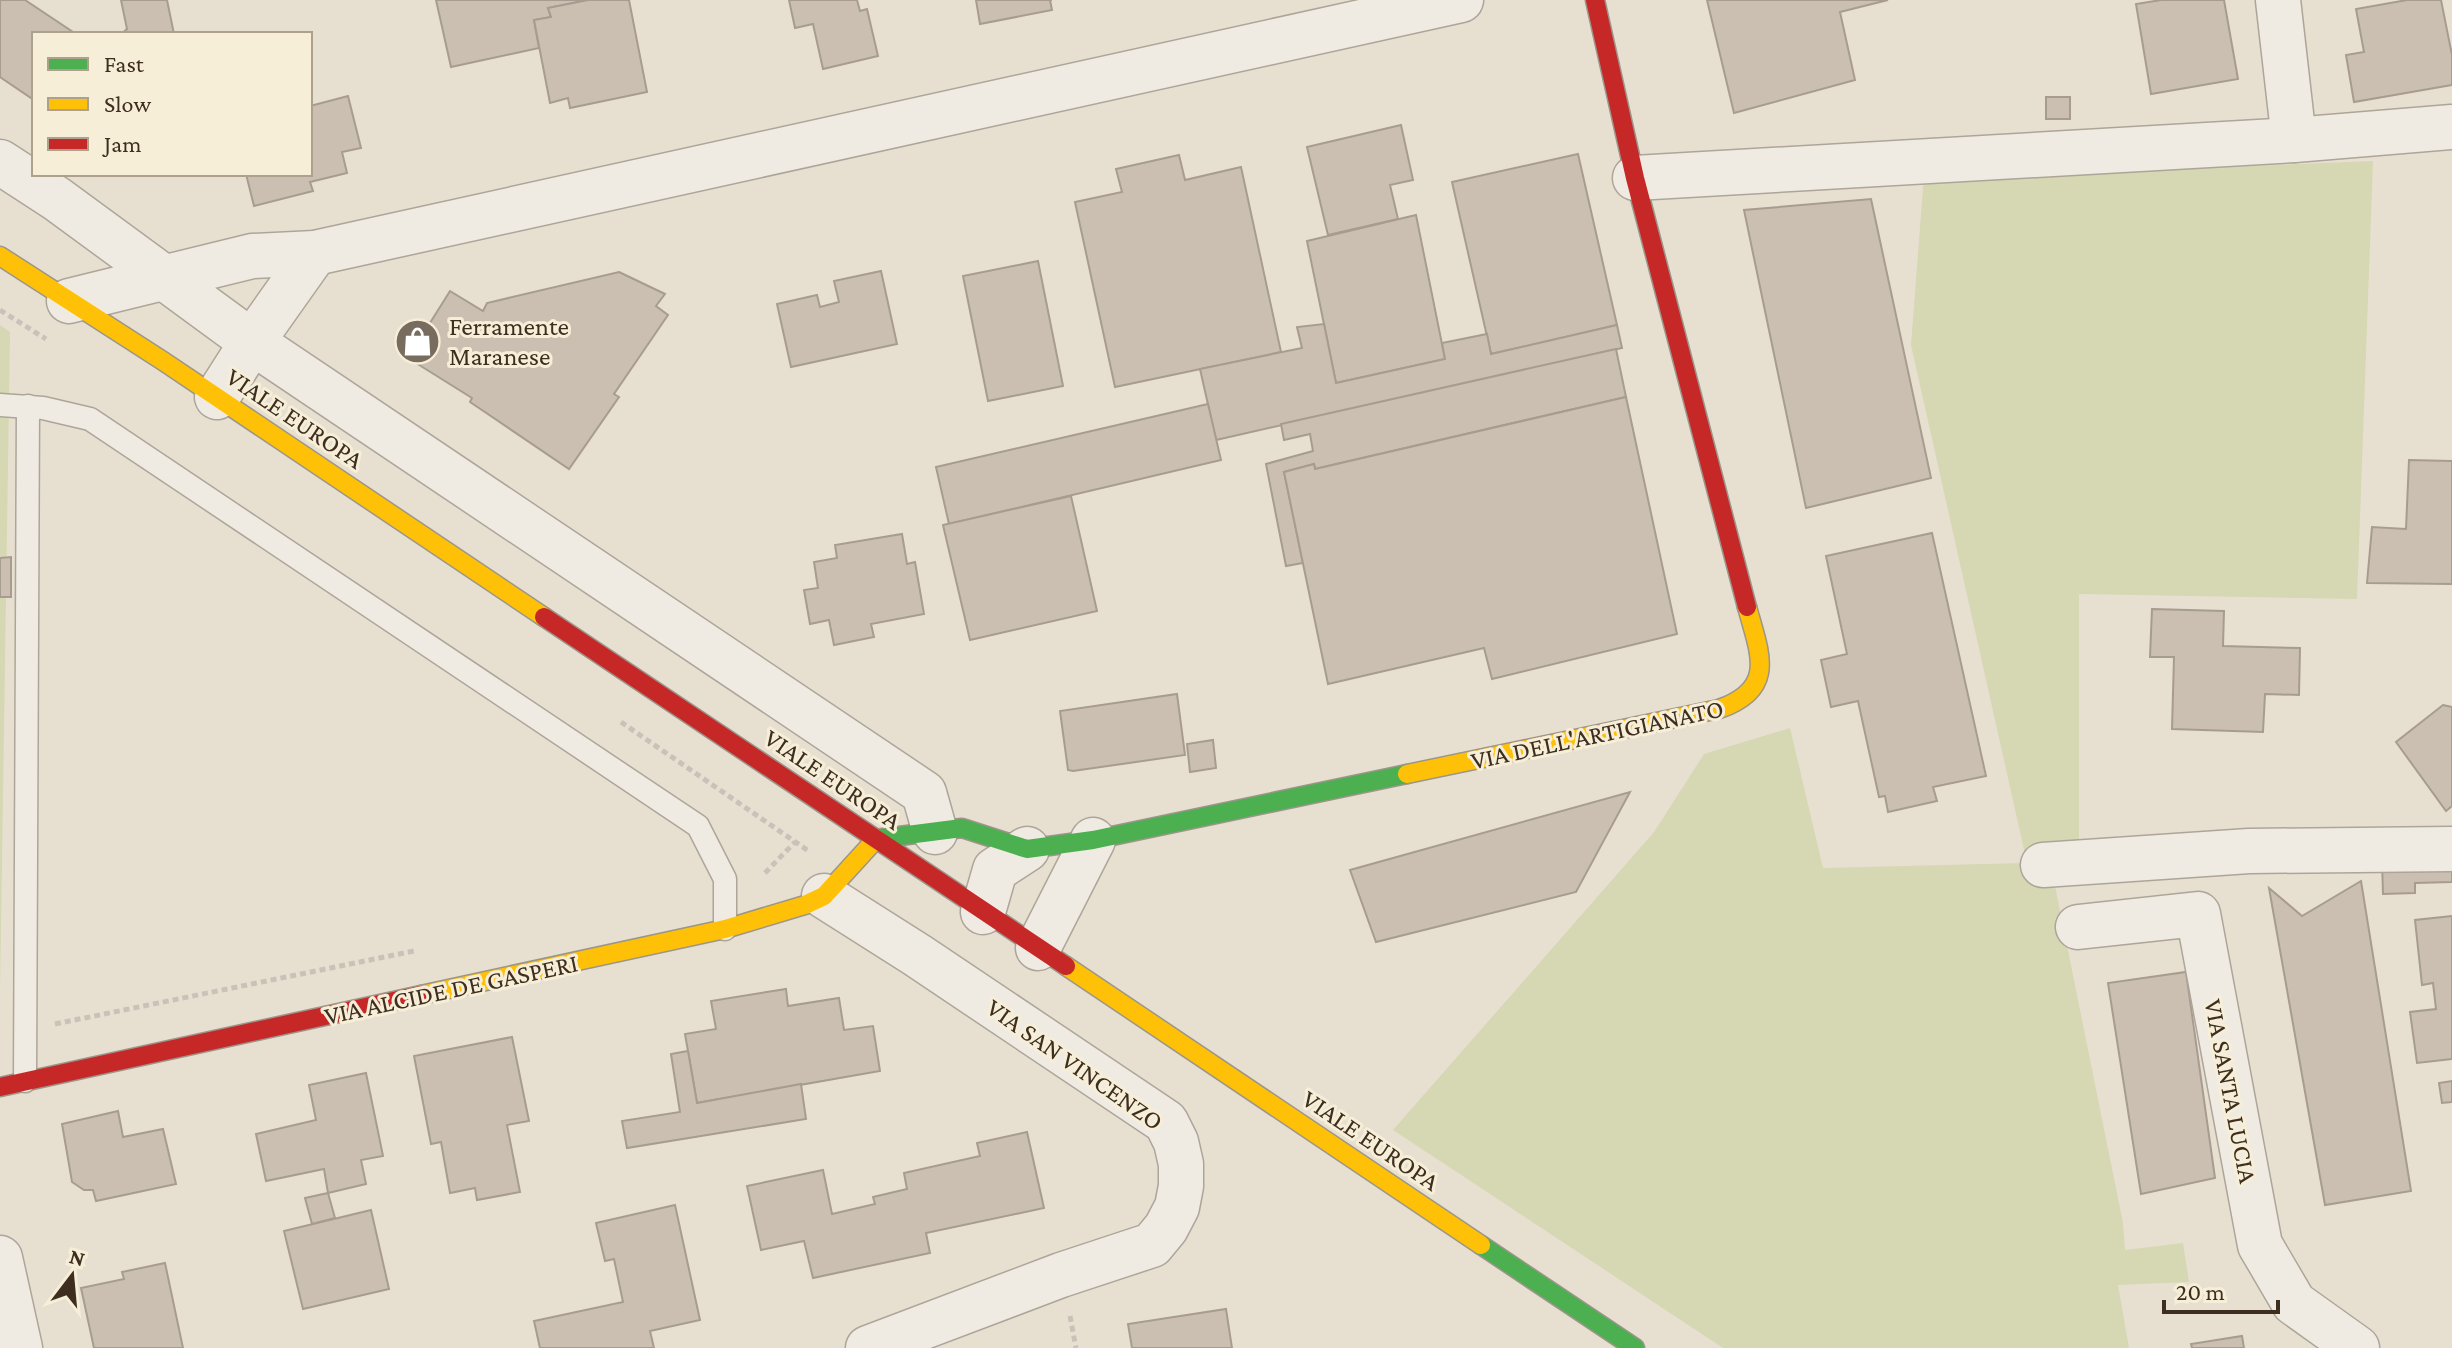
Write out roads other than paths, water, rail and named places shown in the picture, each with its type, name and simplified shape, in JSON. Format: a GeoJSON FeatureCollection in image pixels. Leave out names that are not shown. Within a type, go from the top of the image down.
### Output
{"type":"FeatureCollection","features":[{"type":"Feature","properties":{"kind":"street"},"geometry":{"type":"LineString","coordinates":[[69,301],[252,256],[315,253],[1461,0]]}},
{"type":"Feature","properties":{"kind":"street","name":"VIA DELL'ARTIGIANATO"},"geometry":{"type":"LineString","coordinates":[[1093,840],[1719,709],[1741,702],[1755,688],[1762,669],[1758,647],[1635,178],[1595,0]]}},
{"type":"Feature","properties":{"kind":"street"},"geometry":{"type":"LineString","coordinates":[[2278,0],[2294,140]]}},
{"type":"Feature","properties":{"kind":"street"},"geometry":{"type":"LineString","coordinates":[[1635,178],[2294,140],[2452,127]]}},
{"type":"Feature","properties":{"kind":"street"},"geometry":{"type":"LineString","coordinates":[[0,162],[57,199],[252,342],[924,793],[935,832]]}},
{"type":"Feature","properties":{"kind":"street"},"geometry":{"type":"LineString","coordinates":[[217,397],[315,253]]}},
{"type":"Feature","properties":{"kind":"street","name":"VIALE EUROPA"},"geometry":{"type":"LineString","coordinates":[[0,256],[217,397],[1635,1348]]}},
{"type":"Feature","properties":{"kind":"street"},"geometry":{"type":"LineString","coordinates":[[876,839],[962,828],[1027,849]]}},
{"type":"Feature","properties":{"kind":"street","name":"VIA ALCIDE DE GASPERI"},"geometry":{"type":"LineString","coordinates":[[0,1087],[725,929],[805,905],[824,896],[876,839]]}},
{"type":"Feature","properties":{"kind":"street"},"geometry":{"type":"LineString","coordinates":[[983,912],[995,870],[1027,849],[1093,840]]}},
{"type":"Feature","properties":{"kind":"street"},"geometry":{"type":"LineString","coordinates":[[1038,948],[1093,840]]}},
{"type":"Feature","properties":{"kind":"street"},"geometry":{"type":"LineString","coordinates":[[2043,865],[2249,851],[2452,849]]}},
{"type":"Feature","properties":{"kind":"street","name":"VIA SAN VINCENZO"},"geometry":{"type":"LineString","coordinates":[[824,896],[1166,1122],[1176,1142],[1181,1164],[1177,1207],[1152,1245],[1061,1275],[868,1348]]}},
{"type":"Feature","properties":{"kind":"street","name":"VIA SANTA LUCIA"},"geometry":{"type":"LineString","coordinates":[[2078,927],[2198,914],[2260,1245],[2294,1303],[2357,1348]]}},
{"type":"Feature","properties":{"kind":"street"},"geometry":{"type":"LineString","coordinates":[[0,1258],[20,1348]]}},
{"type":"Feature","properties":{"kind":"lane"},"geometry":{"type":"LineString","coordinates":[[0,405],[28,406],[90,419],[698,826],[725,879],[725,929]]}},
{"type":"Feature","properties":{"kind":"lane"},"geometry":{"type":"LineString","coordinates":[[25,1081],[28,406]]}},
{"type":"Feature","properties":{"kind":"place","name":"Ferramente Maranese"},"geometry":{"type":"Point","coordinates":[418,341]}}]}
